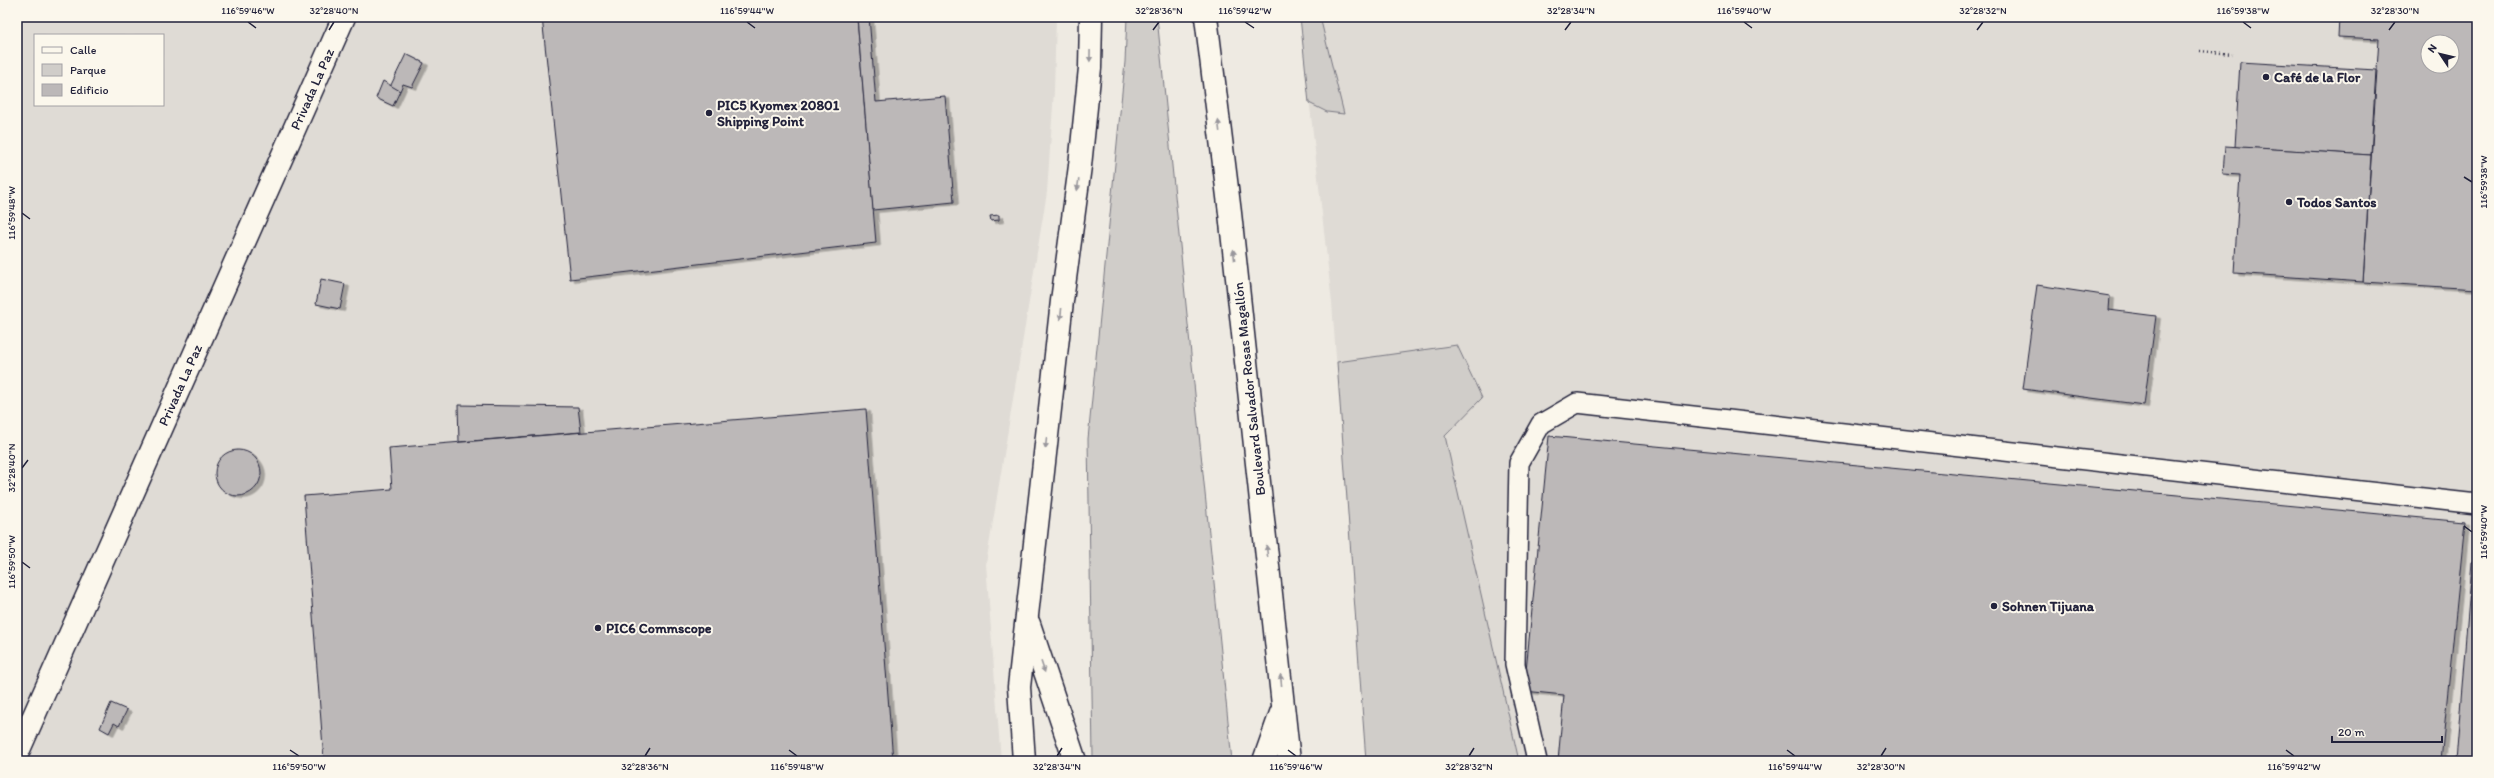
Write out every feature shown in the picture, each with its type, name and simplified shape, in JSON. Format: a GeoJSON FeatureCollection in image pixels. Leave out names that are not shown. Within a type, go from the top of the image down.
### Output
{"type":"FeatureCollection","features":[{"type":"Feature","properties":{"kind":"main road","name":"Privada La Paz"},"geometry":{"type":"LineString","coordinates":[[17,754],[344,17]]}},
{"type":"Feature","properties":{"kind":"main road"},"geometry":{"type":"LineString","coordinates":[[1024,761],[1019,686],[1062,301],[1080,166],[1090,68],[1091,17]]}},
{"type":"Feature","properties":{"kind":"main road","name":"Boulevard Salvador Rosas Magallón"},"geometry":{"type":"LineString","coordinates":[[1206,17],[1284,705],[1289,761]]}},
{"type":"Feature","properties":{"kind":"main road"},"geometry":{"type":"LineString","coordinates":[[1026,617],[1075,761]]}},
{"type":"Feature","properties":{"kind":"main road"},"geometry":{"type":"LineString","coordinates":[[1264,761],[1284,705]]}},
{"type":"Feature","properties":{"kind":"lane"},"geometry":{"type":"LineString","coordinates":[[1537,761],[1515,664],[1519,463],[1541,424],[1577,403],[2477,504]]}},
{"type":"Feature","properties":{"kind":"path"},"geometry":{"type":"LineString","coordinates":[[2200,51],[2232,54]]}},
{"type":"Feature","properties":{"kind":"shaded area"},"geometry":{"type":"Polygon","coordinates":[[[17,17],[1056,17],[1054,91],[1047,192],[986,564],[1001,761],[17,761],[17,17]]]}},
{"type":"Feature","properties":{"kind":"shaded area"},"geometry":{"type":"Polygon","coordinates":[[[1300,17],[2477,17],[2477,761],[1366,761],[1332,303],[1300,17]]]}},
{"type":"Feature","properties":{"kind":"green space"},"geometry":{"type":"Polygon","coordinates":[[[1127,17],[1157,17],[1232,761],[1095,761],[1093,757],[1088,439],[1125,62],[1127,17]]]}},
{"type":"Feature","properties":{"kind":"green space"},"geometry":{"type":"Polygon","coordinates":[[[1300,17],[1320,17],[1344,114],[1327,112],[1309,103],[1300,17]]]}},
{"type":"Feature","properties":{"kind":"green space"},"geometry":{"type":"Polygon","coordinates":[[[1457,345],[1482,398],[1445,436],[1519,761],[1366,761],[1337,362],[1457,345]]]}},
{"type":"Feature","properties":{"kind":"building","name":"PIC5 Kyomex 20801 Shipping Point"},"geometry":{"type":"Polygon","coordinates":[[[542,17],[857,17],[876,243],[570,279],[542,17]]]}},
{"type":"Feature","properties":{"kind":"building","name":"PIC5 Kyomex 20801 Shipping Point"},"geometry":{"type":"Polygon","coordinates":[[[857,17],[869,17],[876,102],[945,96],[954,202],[873,210],[857,17]]]}},
{"type":"Feature","properties":{"kind":"building"},"geometry":{"type":"Polygon","coordinates":[[[2339,17],[2477,17],[2477,289],[2363,282],[2379,39],[2338,37],[2339,17]]]}},
{"type":"Feature","properties":{"kind":"building"},"geometry":{"type":"Polygon","coordinates":[[[406,54],[424,63],[412,87],[403,84],[400,91],[390,87],[406,54]]]}},
{"type":"Feature","properties":{"kind":"building"},"geometry":{"type":"Polygon","coordinates":[[[2240,62],[2376,70],[2371,155],[2235,147],[2240,62]]]}},
{"type":"Feature","properties":{"kind":"building"},"geometry":{"type":"Polygon","coordinates":[[[383,81],[400,91],[393,106],[376,98],[383,81]]]}},
{"type":"Feature","properties":{"kind":"building"},"geometry":{"type":"Polygon","coordinates":[[[2225,146],[2371,155],[2363,282],[2234,273],[2240,175],[2223,174],[2225,146]]]}},
{"type":"Feature","properties":{"kind":"building"},"geometry":{"type":"Polygon","coordinates":[[[999,215],[999,220],[991,221],[990,216],[999,215]]]}},
{"type":"Feature","properties":{"kind":"building"},"geometry":{"type":"Polygon","coordinates":[[[321,279],[345,284],[340,309],[316,304],[321,279]]]}},
{"type":"Feature","properties":{"kind":"building"},"geometry":{"type":"Polygon","coordinates":[[[2037,285],[2110,296],[2109,310],[2156,316],[2144,405],[2023,389],[2037,285]]]}},
{"type":"Feature","properties":{"kind":"building"},"geometry":{"type":"Polygon","coordinates":[[[458,405],[578,407],[581,432],[459,442],[458,405]]]}},
{"type":"Feature","properties":{"kind":"building","name":"PIC6 Commscope"},"geometry":{"type":"Polygon","coordinates":[[[866,409],[893,761],[324,761],[304,496],[392,489],[389,448],[866,409]]]}},
{"type":"Feature","properties":{"kind":"building","name":"Sohnen Tijuana"},"geometry":{"type":"Polygon","coordinates":[[[1549,436],[2465,522],[2441,761],[1558,761],[1564,695],[1524,691],[1549,436]]]}},
{"type":"Feature","properties":{"kind":"building"},"geometry":{"type":"Polygon","coordinates":[[[238,450],[251,454],[257,460],[261,473],[257,486],[251,492],[238,496],[225,492],[219,486],[215,473],[219,460],[225,454],[238,450]]]}},
{"type":"Feature","properties":{"kind":"building"},"geometry":{"type":"Polygon","coordinates":[[[2472,562],[2477,562],[2477,761],[2456,761],[2472,562]]]}},
{"type":"Feature","properties":{"kind":"building"},"geometry":{"type":"Polygon","coordinates":[[[111,703],[127,710],[119,726],[114,723],[109,733],[100,728],[111,703]]]}},
{"type":"Feature","properties":{"kind":"place","name":"Café de la Flor"},"geometry":{"type":"Point","coordinates":[2266,77]}},
{"type":"Feature","properties":{"kind":"place","name":"PIC5 Kyomex 20801 Shipping Point"},"geometry":{"type":"Point","coordinates":[709,113]}},
{"type":"Feature","properties":{"kind":"place","name":"Todos Santos"},"geometry":{"type":"Point","coordinates":[2289,202]}},
{"type":"Feature","properties":{"kind":"place","name":"Sohnen Tijuana"},"geometry":{"type":"Point","coordinates":[1994,606]}},
{"type":"Feature","properties":{"kind":"place","name":"PIC6 Commscope"},"geometry":{"type":"Point","coordinates":[598,628]}}]}
